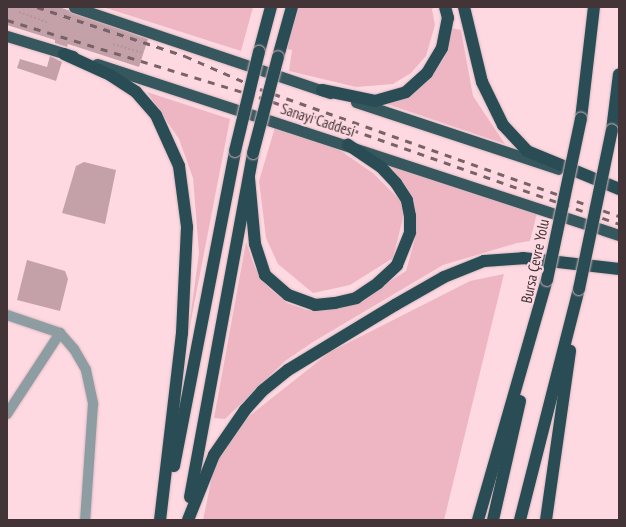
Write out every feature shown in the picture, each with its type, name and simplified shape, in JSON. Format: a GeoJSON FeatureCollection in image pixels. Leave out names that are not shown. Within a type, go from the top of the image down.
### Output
{"type":"FeatureCollection","features":[{"type":"Feature","properties":{"kind":"highway","name":"Sanayi Caddesi"},"geometry":{"type":"LineString","coordinates":[[74,7],[619,189]]}},
{"type":"Feature","properties":{"kind":"highway"},"geometry":{"type":"LineString","coordinates":[[161,520],[184,422],[235,151],[271,7]]}},
{"type":"Feature","properties":{"kind":"highway"},"geometry":{"type":"LineString","coordinates":[[187,520],[254,153],[292,7]]}},
{"type":"Feature","properties":{"kind":"highway"},"geometry":{"type":"LineString","coordinates":[[322,90],[375,100],[406,92],[427,73],[442,48],[448,18],[445,7]]}},
{"type":"Feature","properties":{"kind":"highway"},"geometry":{"type":"LineString","coordinates":[[464,7],[482,82],[503,124],[527,151],[619,189]]}},
{"type":"Feature","properties":{"kind":"highway","name":"Bursa Çevre Yolu"},"geometry":{"type":"LineString","coordinates":[[493,520],[547,280],[581,119],[594,7]]}},
{"type":"Feature","properties":{"kind":"highway","name":"Sanayi Caddesi"},"geometry":{"type":"LineString","coordinates":[[7,36],[348,145],[619,235]]}},
{"type":"Feature","properties":{"kind":"highway"},"geometry":{"type":"LineString","coordinates":[[64,54],[110,74],[136,92],[156,115],[179,166],[186,227],[182,333],[161,520]]}},
{"type":"Feature","properties":{"kind":"highway"},"geometry":{"type":"LineString","coordinates":[[520,520],[579,289],[612,130],[619,74]]}},
{"type":"Feature","properties":{"kind":"highway"},"geometry":{"type":"LineString","coordinates":[[249,178],[255,244],[265,275],[288,295],[315,305],[335,303],[356,298],[378,283],[397,266],[410,232],[410,216],[407,200],[396,182],[381,166],[348,145]]}},
{"type":"Feature","properties":{"kind":"highway"},"geometry":{"type":"LineString","coordinates":[[187,520],[214,455],[245,410],[262,391],[288,370],[395,305],[444,277],[484,261],[522,258],[619,269]]}},
{"type":"Feature","properties":{"kind":"highway"},"geometry":{"type":"LineString","coordinates":[[478,520],[547,280]]}},
{"type":"Feature","properties":{"kind":"highway"},"geometry":{"type":"LineString","coordinates":[[546,520],[579,289]]}},
{"type":"Feature","properties":{"kind":"street"},"geometry":{"type":"LineString","coordinates":[[7,315],[60,333],[82,361],[92,393],[92,427],[85,520]]}},
{"type":"Feature","properties":{"kind":"street"},"geometry":{"type":"LineString","coordinates":[[8,410],[60,333]]}},
{"type":"Feature","properties":{"kind":"path"},"geometry":{"type":"LineString","coordinates":[[19,12],[47,22]]}},
{"type":"Feature","properties":{"kind":"path"},"geometry":{"type":"LineString","coordinates":[[113,44],[142,53]]}},
{"type":"Feature","properties":{"kind":"shaded area"},"geometry":{"type":"Polygon","coordinates":[[[103,7],[253,7],[241,51],[103,7]]]}},
{"type":"Feature","properties":{"kind":"shaded area"},"geometry":{"type":"Polygon","coordinates":[[[298,7],[436,7],[432,9],[435,25],[426,56],[411,73],[393,84],[356,87],[289,71],[292,50],[287,49],[298,7]]]}},
{"type":"Feature","properties":{"kind":"shaded area"},"geometry":{"type":"Polygon","coordinates":[[[451,28],[461,30],[473,96],[505,144],[384,103],[406,97],[428,81],[445,57],[451,28]]]}},
{"type":"Feature","properties":{"kind":"shaded area"},"geometry":{"type":"Polygon","coordinates":[[[147,92],[230,119],[187,341],[199,253],[193,178],[179,139],[147,92]]]}},
{"type":"Feature","properties":{"kind":"shaded area"},"geometry":{"type":"Polygon","coordinates":[[[276,124],[341,151],[373,173],[406,206],[393,258],[350,285],[313,293],[278,264],[266,238],[259,181],[276,124]]]}},
{"type":"Feature","properties":{"kind":"shaded area"},"geometry":{"type":"Polygon","coordinates":[[[371,148],[538,209],[530,241],[517,243],[443,265],[313,342],[285,361],[225,419],[214,418],[246,242],[255,268],[268,287],[287,303],[307,310],[331,309],[357,302],[406,271],[415,239],[413,202],[393,169],[371,148]]]}},
{"type":"Feature","properties":{"kind":"shaded area"},"geometry":{"type":"Polygon","coordinates":[[[504,274],[444,520],[203,520],[214,467],[238,425],[330,352],[470,281],[504,274]]]}},
{"type":"Feature","properties":{"kind":"building"},"geometry":{"type":"Polygon","coordinates":[[[7,7],[59,7],[148,39],[139,67],[68,44],[67,47],[55,43],[55,40],[7,25],[7,7]]]}},
{"type":"Feature","properties":{"kind":"building"},"geometry":{"type":"Polygon","coordinates":[[[50,56],[62,62],[56,81],[17,68],[20,59],[47,67],[50,56]]]}},
{"type":"Feature","properties":{"kind":"building"},"geometry":{"type":"Polygon","coordinates":[[[84,162],[116,170],[105,224],[62,213],[76,166],[84,162]]]}},
{"type":"Feature","properties":{"kind":"building"},"geometry":{"type":"Polygon","coordinates":[[[27,260],[65,271],[68,279],[60,311],[17,300],[27,260]]]}},
{"type":"Feature","properties":{"kind":"railway"},"geometry":{"type":"LineString","coordinates":[[37,7],[185,56],[260,89],[619,216]]}},
{"type":"Feature","properties":{"kind":"railway"},"geometry":{"type":"LineString","coordinates":[[7,20],[259,97],[619,224]]}}]}
